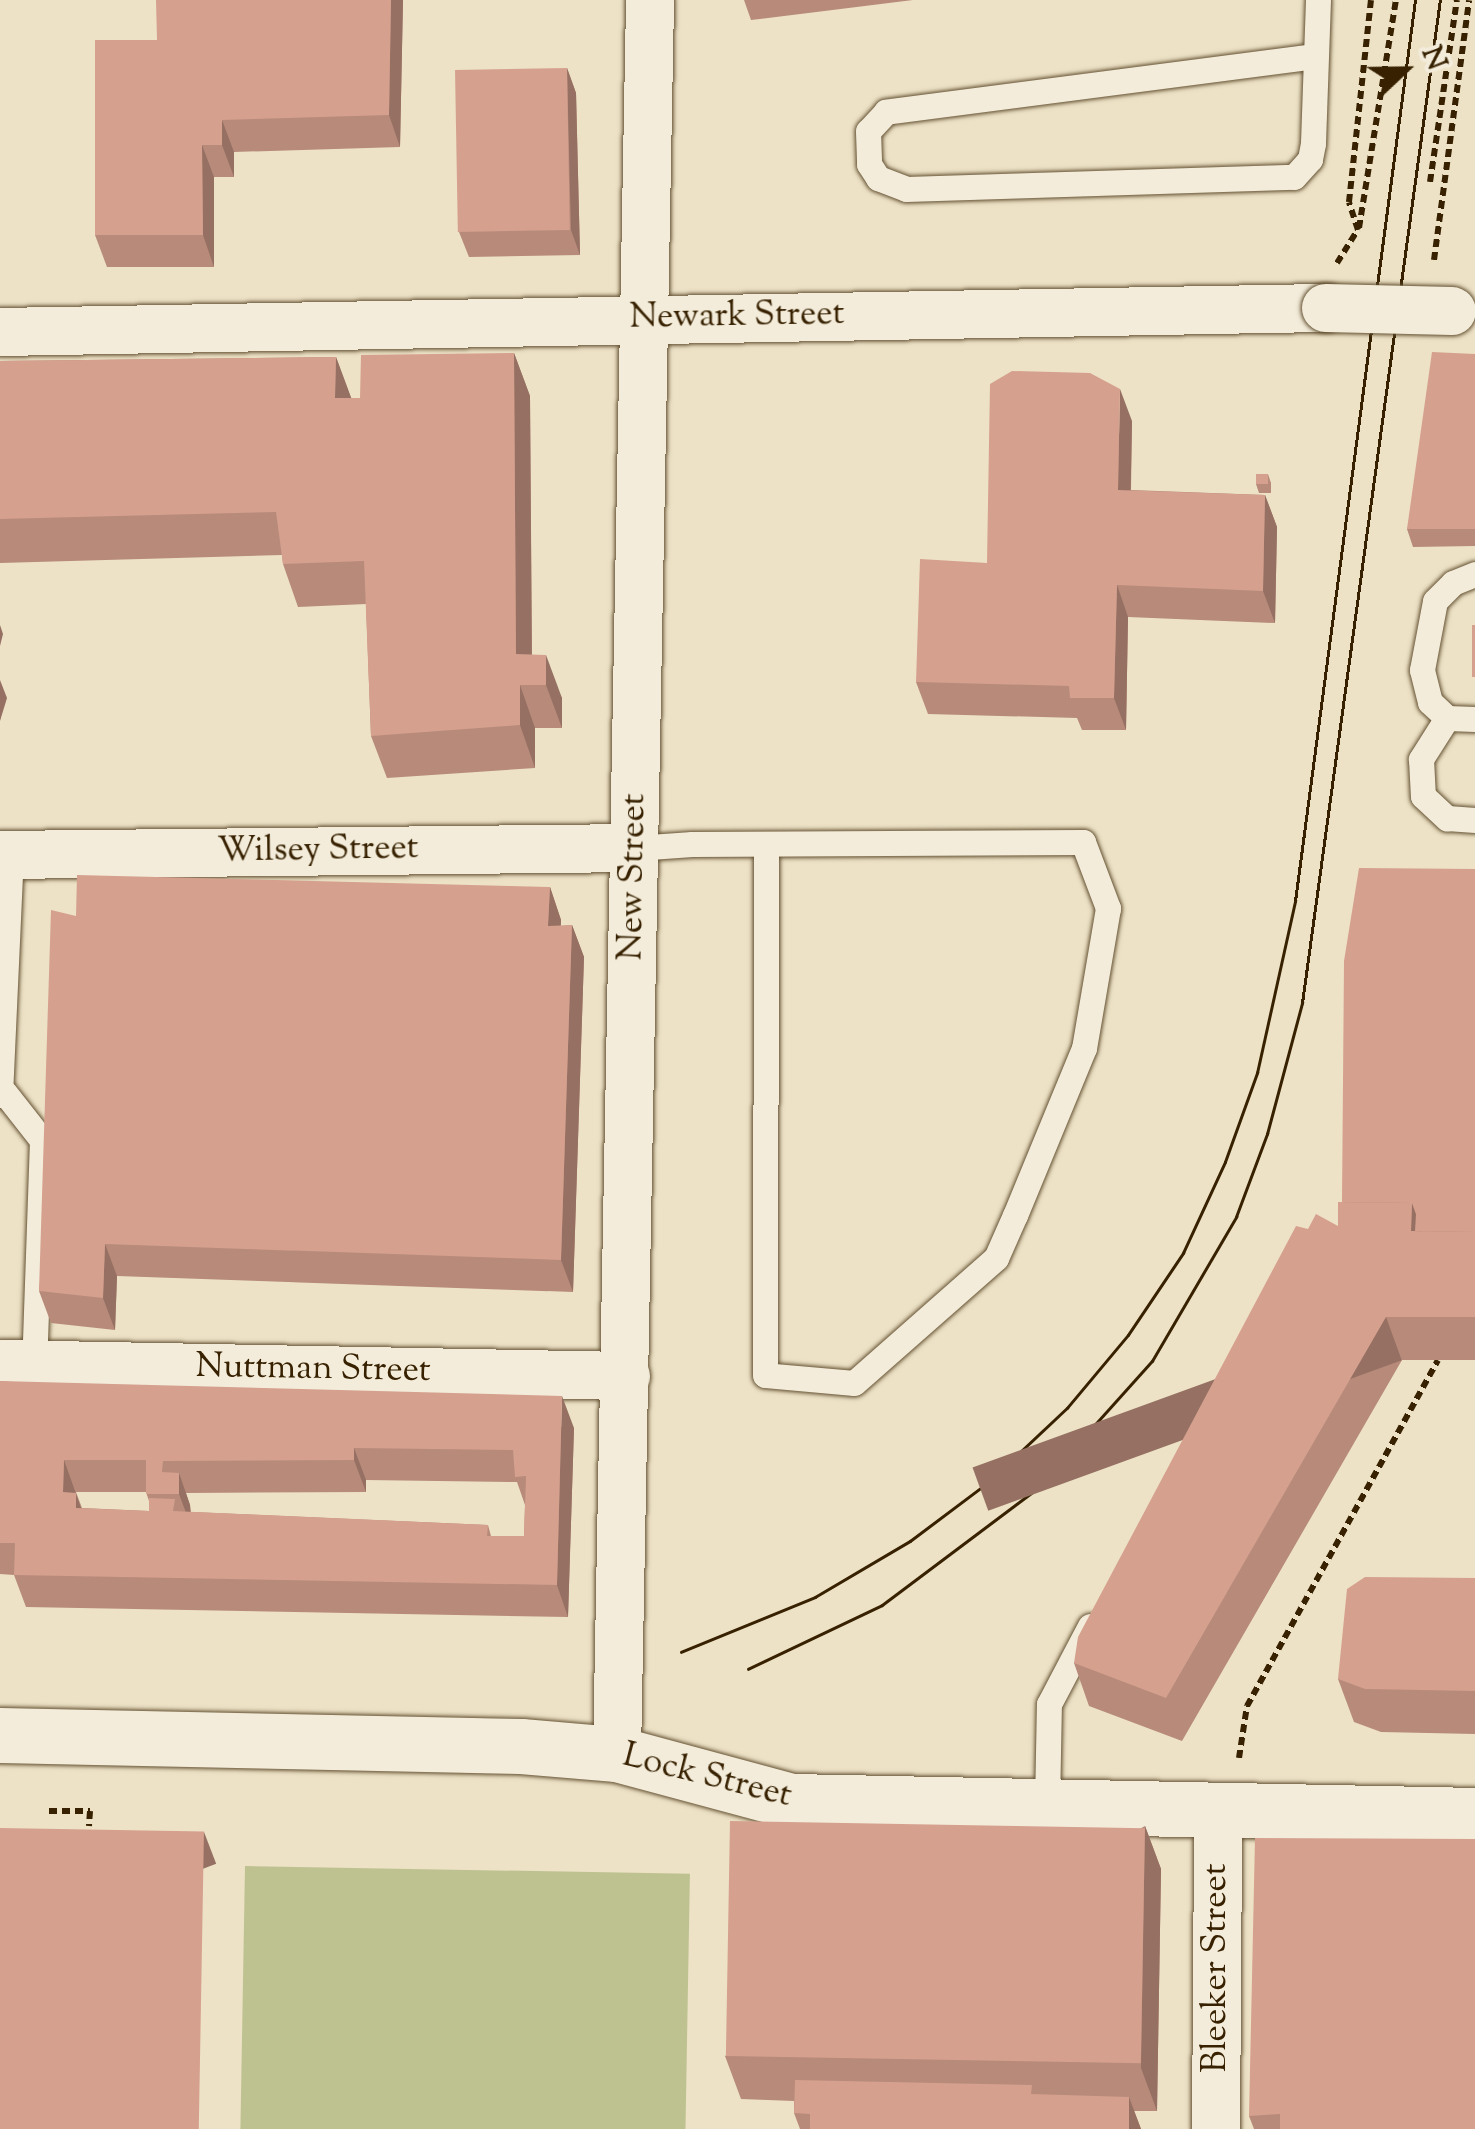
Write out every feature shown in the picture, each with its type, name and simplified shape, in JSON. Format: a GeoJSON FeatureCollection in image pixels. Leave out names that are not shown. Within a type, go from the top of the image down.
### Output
{"type":"FeatureCollection","features":[{"type":"Feature","properties":{"kind":"main road","name":"Lock Street"},"geometry":{"type":"LineString","coordinates":[[0,1735],[521,1746],[617,1754],[791,1801],[1475,1815]]}},
{"type":"Feature","properties":{"kind":"street","name":"New Street"},"geometry":{"type":"LineString","coordinates":[[617,1754],[650,0]]}},
{"type":"Feature","properties":{"kind":"street","name":"Newark Street"},"geometry":{"type":"LineString","coordinates":[[0,332],[1326,308],[1464,311]]}},
{"type":"Feature","properties":{"kind":"street","name":"Wilsey Street"},"geometry":{"type":"LineString","coordinates":[[6,855],[635,848]]}},
{"type":"Feature","properties":{"kind":"street","name":"Nuttman Street"},"geometry":{"type":"LineString","coordinates":[[17,1364],[626,1376]]}},
{"type":"Feature","properties":{"kind":"street","name":"Bleeker Street"},"geometry":{"type":"LineString","coordinates":[[1216,2129],[1218,1808]]}},
{"type":"Feature","properties":{"kind":"lane"},"geometry":{"type":"LineString","coordinates":[[1315,56],[886,112],[868,130],[869,164],[878,178],[906,188],[1284,180],[1310,159],[1318,0]]}},
{"type":"Feature","properties":{"kind":"lane"},"geometry":{"type":"LineString","coordinates":[[1447,718],[1424,686],[1428,616],[1453,582],[1475,574]]}},
{"type":"Feature","properties":{"kind":"lane"},"geometry":{"type":"LineString","coordinates":[[1447,718],[1475,719]]}},
{"type":"Feature","properties":{"kind":"lane"},"geometry":{"type":"LineString","coordinates":[[1447,718],[1421,759],[1422,796],[1447,818],[1475,820]]}},
{"type":"Feature","properties":{"kind":"lane"},"geometry":{"type":"LineString","coordinates":[[635,848],[766,844],[1084,842],[1108,908],[1084,1048],[996,1258],[854,1383],[764,1375],[766,844]]}},
{"type":"Feature","properties":{"kind":"lane"},"geometry":{"type":"LineString","coordinates":[[6,855],[2,1094],[42,1140],[17,1364]]}},
{"type":"Feature","properties":{"kind":"lane"},"geometry":{"type":"LineString","coordinates":[[1047,1806],[1048,1704],[1099,1609]]}},
{"type":"Feature","properties":{"kind":"path"},"geometry":{"type":"LineString","coordinates":[[1358,230],[1349,202],[1371,0]]}},
{"type":"Feature","properties":{"kind":"path"},"geometry":{"type":"LineString","coordinates":[[1337,262],[1358,230],[1396,0]]}},
{"type":"Feature","properties":{"kind":"path"},"geometry":{"type":"LineString","coordinates":[[1430,182],[1457,0]]}},
{"type":"Feature","properties":{"kind":"path"},"geometry":{"type":"LineString","coordinates":[[1434,260],[1470,0]]}},
{"type":"Feature","properties":{"kind":"path"},"geometry":{"type":"LineString","coordinates":[[1448,60],[1460,63]]}},
{"type":"Feature","properties":{"kind":"path"},"geometry":{"type":"LineString","coordinates":[[1239,1758],[1247,1706],[1438,1360]]}},
{"type":"Feature","properties":{"kind":"path"},"geometry":{"type":"LineString","coordinates":[[49,1812],[90,1811],[90,1826]]}},
{"type":"Feature","properties":{"kind":"green space"},"geometry":{"type":"Polygon","coordinates":[[[245,1866],[690,1874],[685,2129],[240,2129],[245,1866]]]}},
{"type":"Feature","properties":{"kind":"building"},"geometry":{"type":"Polygon","coordinates":[[[156,0],[391,0],[389,115],[222,120],[222,145],[202,145],[203,235],[95,235],[95,40],[157,40],[156,0]]]}},
{"type":"Feature","properties":{"kind":"building"},"geometry":{"type":"Polygon","coordinates":[[[567,68],[570,230],[458,232],[455,70],[567,68]]]}},
{"type":"Feature","properties":{"kind":"building"},"geometry":{"type":"Polygon","coordinates":[[[1432,352],[1475,354],[1475,529],[1407,529],[1432,352]]]}},
{"type":"Feature","properties":{"kind":"building"},"geometry":{"type":"Polygon","coordinates":[[[514,353],[516,654],[546,655],[546,685],[520,685],[520,725],[371,736],[364,561],[283,564],[276,512],[0,519],[0,361],[336,357],[335,398],[360,398],[361,355],[514,353]]]}},
{"type":"Feature","properties":{"kind":"building"},"geometry":{"type":"Polygon","coordinates":[[[1012,371],[1090,373],[1120,389],[1118,490],[1265,495],[1263,591],[1117,585],[1114,698],[1070,698],[1069,686],[916,682],[920,559],[987,563],[990,384],[1012,371]]]}},
{"type":"Feature","properties":{"kind":"building"},"geometry":{"type":"Polygon","coordinates":[[[1256,474],[1268,474],[1268,484],[1256,484],[1256,474]]]}},
{"type":"Feature","properties":{"kind":"building"},"geometry":{"type":"Polygon","coordinates":[[[1475,625],[1475,677],[1472,677],[1475,625]]]}},
{"type":"Feature","properties":{"kind":"building"},"geometry":{"type":"Polygon","coordinates":[[[1359,868],[1475,869],[1475,1232],[1415,1231],[1412,1203],[1342,1202],[1344,961],[1359,868]]]}},
{"type":"Feature","properties":{"kind":"building"},"geometry":{"type":"Polygon","coordinates":[[[77,875],[550,887],[548,926],[572,925],[561,1260],[105,1244],[103,1298],[39,1291],[51,910],[76,916],[77,875]]]}},
{"type":"Feature","properties":{"kind":"building"},"geometry":{"type":"Polygon","coordinates":[[[1338,1202],[1412,1203],[1411,1231],[1475,1232],[1475,1317],[1386,1317],[1166,1698],[1074,1663],[1078,1637],[1296,1226],[1308,1229],[1316,1214],[1338,1226],[1338,1202]]]}},
{"type":"Feature","properties":{"kind":"building"},"geometry":{"type":"Polygon","coordinates":[[[0,1381],[562,1396],[557,1585],[14,1575],[15,1543],[0,1543],[0,1381]],[[354,1448],[354,1460],[163,1461],[162,1472],[179,1473],[179,1494],[146,1494],[146,1460],[64,1460],[63,1492],[76,1493],[76,1508],[149,1511],[149,1498],[175,1499],[173,1511],[488,1525],[487,1536],[524,1536],[526,1476],[515,1477],[513,1450],[354,1448]]]}},
{"type":"Feature","properties":{"kind":"building"},"geometry":{"type":"Polygon","coordinates":[[[1365,1577],[1475,1578],[1475,1691],[1365,1689],[1338,1679],[1347,1589],[1365,1577]]]}},
{"type":"Feature","properties":{"kind":"building"},"geometry":{"type":"Polygon","coordinates":[[[730,1821],[1145,1828],[1141,2063],[726,2056],[730,1821]]]}},
{"type":"Feature","properties":{"kind":"building"},"geometry":{"type":"Polygon","coordinates":[[[0,1828],[204,1832],[199,2129],[0,2129],[0,1828]]]}},
{"type":"Feature","properties":{"kind":"building"},"geometry":{"type":"Polygon","coordinates":[[[1255,1838],[1475,1839],[1475,2129],[1280,2129],[1280,2114],[1249,2116],[1255,1838]]]}},
{"type":"Feature","properties":{"kind":"building"},"geometry":{"type":"Polygon","coordinates":[[[795,2080],[1032,2085],[1031,2094],[1129,2097],[1129,2129],[810,2129],[810,2114],[794,2113],[795,2080]]]}},
{"type":"Feature","properties":{"kind":"tram line"},"geometry":{"type":"LineString","coordinates":[[681,1652],[815,1597],[910,1541],[986,1484],[1067,1408],[1128,1335],[1183,1253],[1225,1162],[1257,1073],[1295,901],[1415,0]]}},
{"type":"Feature","properties":{"kind":"tram line"},"geometry":{"type":"LineString","coordinates":[[748,1669],[882,1605],[1039,1487],[1152,1361],[1236,1217],[1267,1134],[1302,1003],[1440,0]]}}]}
